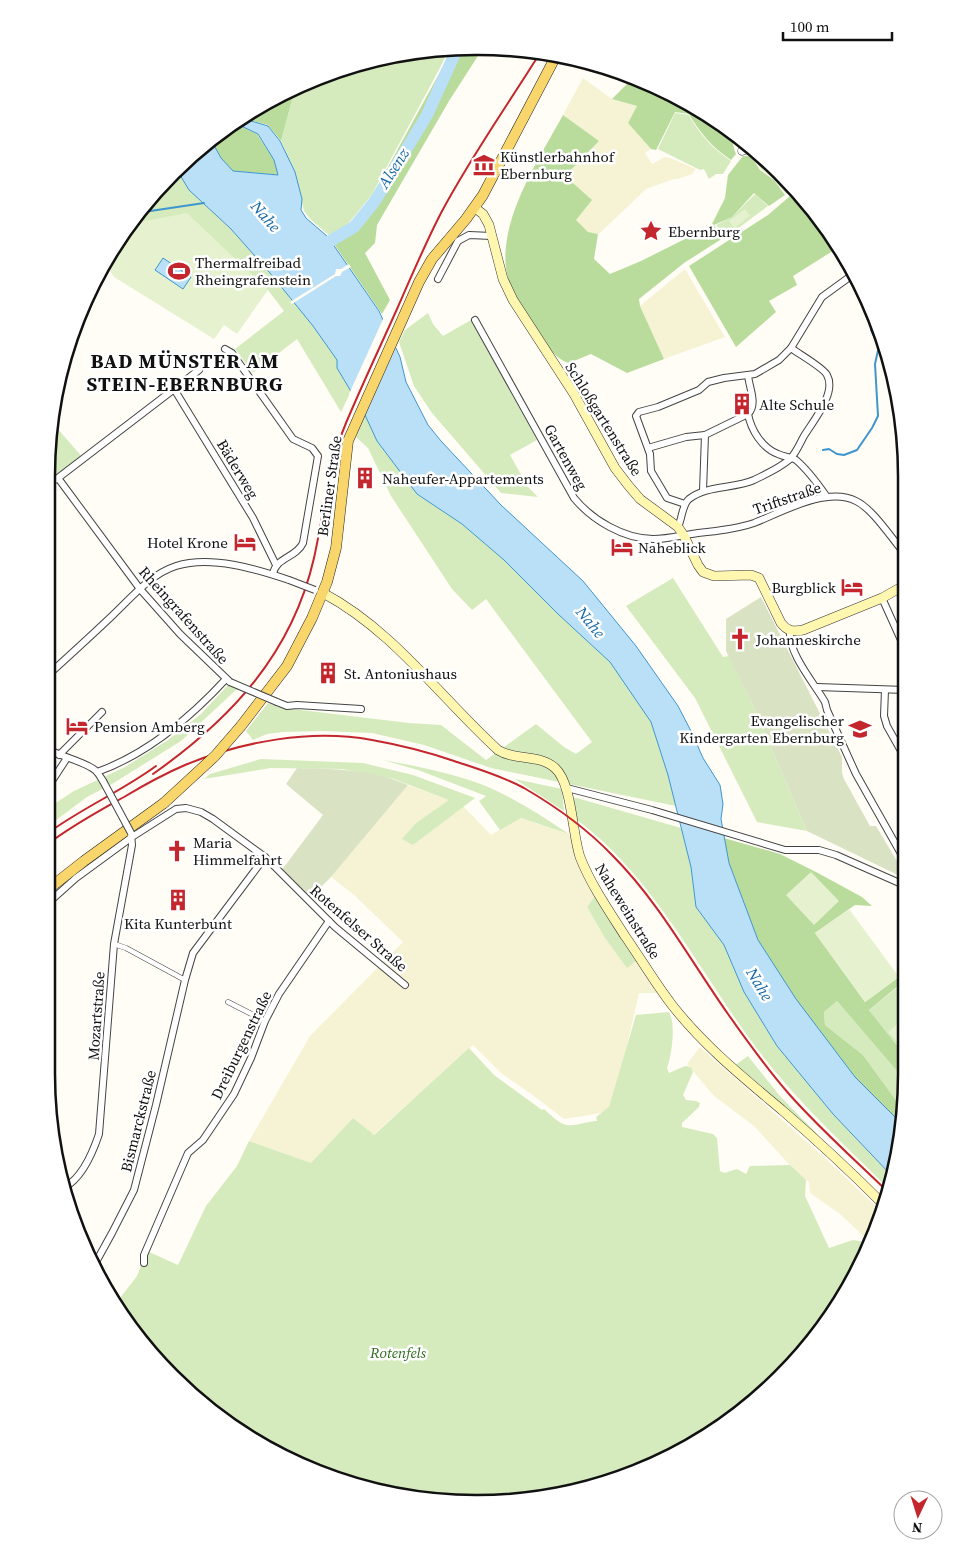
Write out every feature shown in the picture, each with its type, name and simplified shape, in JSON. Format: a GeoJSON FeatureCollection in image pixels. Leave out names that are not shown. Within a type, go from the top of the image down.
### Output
{"type":"FeatureCollection","features":[{"type":"Feature","properties":{"kind":"main road","name":"Berliner Straße"},"geometry":{"type":"LineString","coordinates":[[55,884],[164,803],[215,756],[241,726],[286,666],[298,646],[319,591],[330,573],[336,548],[348,441],[355,424],[410,301],[432,259],[483,195],[553,62]]}},
{"type":"Feature","properties":{"kind":"main road","name":"Schloßgartenstraße"},"geometry":{"type":"LineString","coordinates":[[474,208],[486,218],[503,279],[512,300],[574,394],[615,468],[640,499],[678,527],[703,572],[714,576],[752,575],[759,578],[781,623],[790,631]]}},
{"type":"Feature","properties":{"kind":"main road"},"geometry":{"type":"LineString","coordinates":[[790,631],[803,630],[882,598],[898,589]]}},
{"type":"Feature","properties":{"kind":"main road","name":"Naheweinstraße"},"geometry":{"type":"LineString","coordinates":[[319,591],[344,605],[385,637],[498,750],[507,755],[550,764],[559,773],[567,788],[577,846],[592,883],[671,1004],[707,1045],[817,1141],[879,1200]]}},
{"type":"Feature","properties":{"kind":"street"},"geometry":{"type":"LineString","coordinates":[[438,280],[458,241],[469,235],[492,236]]}},
{"type":"Feature","properties":{"kind":"street"},"geometry":{"type":"LineString","coordinates":[[685,504],[665,496],[651,471],[648,448],[636,416],[639,412],[658,407],[699,390],[708,382],[724,378],[748,376],[779,360],[791,348],[822,297],[848,277]]}},
{"type":"Feature","properties":{"kind":"street","name":"Gartenweg"},"geometry":{"type":"LineString","coordinates":[[476,320],[568,488],[582,508],[602,522],[636,538],[654,540],[684,536]]}},
{"type":"Feature","properties":{"kind":"street"},"geometry":{"type":"LineString","coordinates":[[678,527],[688,500],[703,491],[752,481],[777,468],[791,458],[824,404],[829,382],[827,373],[823,369],[791,348]]}},
{"type":"Feature","properties":{"kind":"street"},"geometry":{"type":"LineString","coordinates":[[225,349],[232,353],[293,439],[312,448],[318,456],[304,542],[297,551],[276,565],[273,574]]}},
{"type":"Feature","properties":{"kind":"street"},"geometry":{"type":"LineString","coordinates":[[55,481],[199,370]]}},
{"type":"Feature","properties":{"kind":"street"},"geometry":{"type":"LineString","coordinates":[[648,448],[705,435],[748,414],[752,410],[753,401],[748,376]]}},
{"type":"Feature","properties":{"kind":"street","name":"Bäderweg"},"geometry":{"type":"LineString","coordinates":[[174,389],[253,518],[276,565]]}},
{"type":"Feature","properties":{"kind":"street"},"geometry":{"type":"LineString","coordinates":[[748,414],[752,426],[765,446],[800,464],[827,497]]}},
{"type":"Feature","properties":{"kind":"street"},"geometry":{"type":"LineString","coordinates":[[703,491],[705,435]]}},
{"type":"Feature","properties":{"kind":"street","name":"Rheingrafenstraße"},"geometry":{"type":"LineString","coordinates":[[58,478],[140,589],[180,634],[228,681],[287,706],[297,705],[361,710]]}},
{"type":"Feature","properties":{"kind":"street","name":"Triftstraße"},"geometry":{"type":"LineString","coordinates":[[684,536],[746,525],[827,497],[840,496],[850,498],[862,504],[898,546]]}},
{"type":"Feature","properties":{"kind":"street"},"geometry":{"type":"LineString","coordinates":[[55,668],[151,579],[164,571],[188,564],[234,565],[273,574],[319,591]]}},
{"type":"Feature","properties":{"kind":"street"},"geometry":{"type":"LineString","coordinates":[[882,598],[898,633]]}},
{"type":"Feature","properties":{"kind":"street"},"geometry":{"type":"LineString","coordinates":[[790,631],[790,639],[794,650],[825,702],[856,774],[898,848]]}},
{"type":"Feature","properties":{"kind":"street"},"geometry":{"type":"LineString","coordinates":[[98,772],[118,764],[163,737],[228,681]]}},
{"type":"Feature","properties":{"kind":"street"},"geometry":{"type":"LineString","coordinates":[[817,688],[898,690]]}},
{"type":"Feature","properties":{"kind":"street"},"geometry":{"type":"LineString","coordinates":[[885,690],[884,716],[887,726],[898,746]]}},
{"type":"Feature","properties":{"kind":"street"},"geometry":{"type":"LineString","coordinates":[[59,756],[102,712]]}},
{"type":"Feature","properties":{"kind":"street"},"geometry":{"type":"LineString","coordinates":[[55,753],[91,767],[98,772],[131,835]]}},
{"type":"Feature","properties":{"kind":"street"},"geometry":{"type":"LineString","coordinates":[[55,776],[67,758]]}},
{"type":"Feature","properties":{"kind":"street"},"geometry":{"type":"LineString","coordinates":[[567,788],[652,810],[790,851],[811,849],[828,852],[898,882]]}},
{"type":"Feature","properties":{"kind":"street","name":"Rotenfelser Straße"},"geometry":{"type":"LineString","coordinates":[[55,897],[131,835],[176,809],[186,808],[201,812],[213,819],[265,858],[329,921],[405,985]]}},
{"type":"Feature","properties":{"kind":"street","name":"Mozartstraße"},"geometry":{"type":"LineString","coordinates":[[69,1183],[82,1169],[95,1146],[99,1134],[114,944],[132,845],[131,835]]}},
{"type":"Feature","properties":{"kind":"street","name":"Bismarckstraße"},"geometry":{"type":"LineString","coordinates":[[98,1259],[134,1190],[185,980],[194,952],[265,858]]}},
{"type":"Feature","properties":{"kind":"street","name":"Dreiburgenstraße"},"geometry":{"type":"LineString","coordinates":[[144,1263],[144,1255],[188,1153],[202,1140],[234,1094],[251,1058],[265,1021],[279,994],[329,921]]}},
{"type":"Feature","properties":{"kind":"street"},"geometry":{"type":"LineString","coordinates":[[114,944],[126,948],[185,980]]}},
{"type":"Feature","properties":{"kind":"street"},"geometry":{"type":"LineString","coordinates":[[228,1002],[265,1021]]}},
{"type":"Feature","properties":{"kind":"shaded area"},"geometry":{"type":"Polygon","coordinates":[[[583,78],[612,99],[637,106],[628,123],[651,149],[645,153],[652,164],[665,157],[696,169],[692,174],[646,189],[598,234],[588,232],[576,220],[577,187],[565,176],[599,141],[563,115],[583,78]]]}},
{"type":"Feature","properties":{"kind":"shaded area"},"geometry":{"type":"Polygon","coordinates":[[[685,269],[725,337],[664,359],[640,306],[685,269]]]}},
{"type":"Feature","properties":{"kind":"shaded area"},"geometry":{"type":"Polygon","coordinates":[[[408,785],[450,800],[416,823],[413,845],[463,806],[491,835],[520,818],[569,834],[583,875],[595,896],[587,907],[605,938],[627,967],[637,960],[659,993],[639,993],[615,1097],[608,1112],[564,1119],[501,1073],[473,1045],[373,1135],[353,1118],[311,1163],[249,1141],[310,1036],[403,942],[353,894],[331,877],[408,785]]]}},
{"type":"Feature","properties":{"kind":"shaded area"},"geometry":{"type":"Polygon","coordinates":[[[700,1047],[826,1159],[877,1207],[865,1237],[840,1214],[810,1193],[809,1182],[796,1172],[754,1126],[714,1096],[687,1064],[700,1047]]]}},
{"type":"Feature","properties":{"kind":"green space"},"geometry":{"type":"Polygon","coordinates":[[[478,55],[449,101],[377,225],[375,243],[365,253],[390,300],[382,314],[334,244],[332,238],[343,232],[371,198],[447,56],[478,55]]]}},
{"type":"Feature","properties":{"kind":"green space"},"geometry":{"type":"Polygon","coordinates":[[[445,56],[371,196],[342,231],[329,235],[311,220],[304,211],[295,172],[281,141],[293,97],[341,77],[367,69],[394,63],[445,56]]]}},
{"type":"Feature","properties":{"kind":"green space"},"geometry":{"type":"Polygon","coordinates":[[[628,83],[663,98],[711,126],[733,142],[736,154],[731,160],[707,140],[689,114],[675,112],[656,150],[651,149],[628,123],[637,106],[612,99],[628,83]]]}},
{"type":"Feature","properties":{"kind":"green space"},"geometry":{"type":"Polygon","coordinates":[[[293,97],[281,141],[268,125],[251,120],[293,97]]]}},
{"type":"Feature","properties":{"kind":"green space"},"geometry":{"type":"Polygon","coordinates":[[[675,113],[689,115],[707,141],[731,161],[723,174],[716,174],[709,179],[704,169],[700,170],[658,149],[675,113]]]}},
{"type":"Feature","properties":{"kind":"green space"},"geometry":{"type":"Polygon","coordinates":[[[563,115],[599,141],[565,176],[592,200],[576,220],[588,232],[598,234],[594,259],[610,274],[641,261],[711,226],[725,198],[728,175],[743,156],[749,156],[753,159],[760,170],[774,180],[785,195],[769,206],[754,193],[732,217],[714,225],[723,238],[684,263],[639,299],[640,306],[664,359],[627,373],[591,354],[569,363],[558,357],[548,347],[512,290],[505,258],[507,237],[513,215],[531,172],[563,115]]]}},
{"type":"Feature","properties":{"kind":"green space"},"geometry":{"type":"Polygon","coordinates":[[[242,126],[257,134],[274,160],[279,175],[233,171],[221,158],[215,147],[242,126]]]}},
{"type":"Feature","properties":{"kind":"green space"},"geometry":{"type":"Polygon","coordinates":[[[756,162],[775,178],[787,193],[786,194],[774,179],[761,169],[756,162]]]}},
{"type":"Feature","properties":{"kind":"green space"},"geometry":{"type":"Polygon","coordinates":[[[181,176],[189,190],[231,229],[270,273],[313,326],[337,360],[337,368],[351,391],[341,412],[297,339],[253,373],[235,349],[284,311],[268,290],[139,225],[181,176]]]}},
{"type":"Feature","properties":{"kind":"green space"},"geometry":{"type":"Polygon","coordinates":[[[755,194],[768,206],[725,238],[716,225],[732,217],[755,194]]]}},
{"type":"Feature","properties":{"kind":"green space"},"geometry":{"type":"Polygon","coordinates":[[[790,196],[811,220],[833,251],[793,276],[797,285],[769,301],[776,312],[736,347],[689,266],[768,215],[790,196]]]}},
{"type":"Feature","properties":{"kind":"green space"},"geometry":{"type":"Polygon","coordinates":[[[745,209],[750,216],[734,228],[729,221],[745,209]]]}},
{"type":"Feature","properties":{"kind":"green space","name":"Thermalfreibad Rheingrafenstein"},"geometry":{"type":"Polygon","coordinates":[[[187,213],[268,290],[237,334],[224,325],[214,339],[114,277],[109,270],[141,222],[187,213]]]}},
{"type":"Feature","properties":{"kind":"green space"},"geometry":{"type":"Polygon","coordinates":[[[428,313],[433,324],[443,336],[471,320],[537,440],[510,455],[528,487],[538,497],[501,493],[432,413],[414,386],[399,342],[405,330],[428,313]]]}},
{"type":"Feature","properties":{"kind":"green space"},"geometry":{"type":"Polygon","coordinates":[[[365,415],[377,441],[417,494],[462,524],[504,560],[610,662],[651,722],[676,806],[491,768],[424,745],[372,733],[283,732],[267,734],[253,740],[246,731],[268,703],[284,708],[441,725],[486,760],[536,724],[564,747],[576,754],[592,742],[486,599],[472,610],[452,589],[391,496],[368,448],[356,437],[365,415]]]}},
{"type":"Feature","properties":{"kind":"green space"},"geometry":{"type":"Polygon","coordinates":[[[58,429],[83,458],[55,482],[58,429]]]}},
{"type":"Feature","properties":{"kind":"green space"},"geometry":{"type":"Polygon","coordinates":[[[673,578],[723,657],[729,656],[752,703],[807,831],[757,822],[695,698],[626,606],[673,578]]]}},
{"type":"Feature","properties":{"kind":"green space"},"geometry":{"type":"Polygon","coordinates":[[[761,597],[842,757],[844,779],[870,826],[876,826],[898,863],[898,875],[807,831],[752,703],[726,651],[726,619],[761,597]]]}},
{"type":"Feature","properties":{"kind":"green space"},"geometry":{"type":"Polygon","coordinates":[[[229,684],[237,689],[181,741],[112,784],[87,797],[55,821],[55,803],[74,791],[125,767],[168,740],[201,714],[229,684]]]}},
{"type":"Feature","properties":{"kind":"green space"},"geometry":{"type":"Polygon","coordinates":[[[261,759],[363,763],[413,775],[475,798],[413,845],[402,839],[416,823],[449,800],[394,779],[342,769],[271,768],[204,779],[210,774],[261,759]]]}},
{"type":"Feature","properties":{"kind":"green space"},"geometry":{"type":"Polygon","coordinates":[[[383,760],[433,770],[491,788],[518,802],[569,834],[521,818],[500,830],[479,801],[486,796],[418,770],[383,760]]]}},
{"type":"Feature","properties":{"kind":"green space"},"geometry":{"type":"Polygon","coordinates":[[[297,768],[367,773],[408,785],[331,877],[310,898],[281,871],[323,815],[286,784],[297,768]]]}},
{"type":"Feature","properties":{"kind":"green space"},"geometry":{"type":"Polygon","coordinates":[[[515,779],[562,789],[564,811],[515,779]]]}},
{"type":"Feature","properties":{"kind":"green space"},"geometry":{"type":"Polygon","coordinates":[[[572,798],[681,828],[691,867],[696,907],[724,945],[744,992],[777,1046],[833,1114],[887,1171],[884,1184],[814,1115],[762,1056],[649,892],[603,841],[576,819],[572,798]]]}},
{"type":"Feature","properties":{"kind":"green space"},"geometry":{"type":"Polygon","coordinates":[[[724,838],[780,854],[862,897],[872,906],[855,905],[815,933],[865,1002],[898,978],[898,986],[869,1010],[898,1047],[898,1072],[837,1001],[824,1012],[825,1025],[863,1055],[897,1102],[895,1117],[855,1077],[795,999],[758,940],[729,863],[724,838]]]}},
{"type":"Feature","properties":{"kind":"green space"},"geometry":{"type":"Polygon","coordinates":[[[811,872],[839,901],[814,925],[786,895],[811,872]]]}},
{"type":"Feature","properties":{"kind":"green space"},"geometry":{"type":"Polygon","coordinates":[[[595,896],[637,960],[627,968],[605,938],[587,907],[595,896]]]}},
{"type":"Feature","properties":{"kind":"green space"},"geometry":{"type":"Polygon","coordinates":[[[849,909],[898,978],[865,1002],[815,933],[849,909]]]}},
{"type":"Feature","properties":{"kind":"green space"},"geometry":{"type":"Polygon","coordinates":[[[898,987],[898,1024],[889,1032],[898,1042],[898,1047],[869,1010],[898,987]]]}},
{"type":"Feature","properties":{"kind":"green space"},"geometry":{"type":"Polygon","coordinates":[[[837,1001],[898,1072],[897,1102],[863,1055],[825,1025],[824,1012],[837,1001]]]}},
{"type":"Feature","properties":{"kind":"green space","name":"Rotenfels"},"geometry":{"type":"Polygon","coordinates":[[[669,1012],[672,1024],[672,1039],[667,1068],[669,1073],[685,1066],[691,1067],[693,1072],[683,1095],[686,1100],[700,1103],[699,1107],[682,1123],[682,1127],[713,1134],[717,1138],[720,1171],[724,1173],[737,1169],[746,1174],[750,1166],[790,1165],[806,1180],[805,1196],[829,1248],[853,1240],[863,1242],[842,1284],[827,1308],[775,1372],[733,1408],[687,1439],[663,1452],[612,1473],[586,1481],[532,1491],[504,1494],[449,1494],[394,1487],[367,1481],[341,1473],[290,1452],[242,1424],[220,1408],[178,1372],[142,1330],[120,1298],[137,1276],[147,1251],[178,1265],[206,1206],[237,1166],[249,1141],[311,1163],[353,1118],[374,1135],[469,1048],[494,1075],[563,1124],[572,1125],[597,1121],[596,1117],[609,1107],[636,1015],[669,1012]]]}},
{"type":"Feature","properties":{"kind":"green space"},"geometry":{"type":"Polygon","coordinates":[[[898,1024],[898,1042],[889,1032],[898,1024]]]}},
{"type":"Feature","properties":{"kind":"green space"},"geometry":{"type":"Polygon","coordinates":[[[748,1056],[779,1095],[822,1139],[734,1066],[748,1056]]]}},
{"type":"Feature","properties":{"kind":"water","name":"Nahe"},"geometry":{"type":"Polygon","coordinates":[[[250,121],[268,126],[280,141],[295,172],[302,199],[301,210],[306,218],[328,237],[379,311],[400,357],[406,382],[428,425],[501,505],[583,581],[636,646],[678,706],[703,758],[720,785],[723,804],[721,819],[729,863],[758,940],[796,999],[855,1077],[895,1117],[887,1171],[833,1114],[777,1046],[744,992],[724,945],[696,907],[691,867],[668,775],[651,722],[610,662],[504,560],[462,524],[417,494],[377,441],[365,415],[337,368],[337,360],[313,326],[231,229],[189,190],[181,176],[215,147],[221,158],[233,171],[278,175],[274,160],[258,134],[242,126],[250,121]]]}},
{"type":"Feature","properties":{"kind":"water"},"geometry":{"type":"Polygon","coordinates":[[[163,258],[191,277],[183,289],[155,270],[163,258]]]}},
{"type":"Feature","properties":{"kind":"pier"},"geometry":{"type":"Polygon","coordinates":[[[349,264],[351,267],[342,272],[340,276],[336,276],[292,304],[290,302],[335,274],[336,269],[341,269],[349,264]]]}},
{"type":"Feature","properties":{"kind":"pier"},"geometry":{"type":"Polygon","coordinates":[[[384,317],[397,345],[364,418],[349,394],[384,317]]]}},
{"type":"Feature","properties":{"kind":"waterway","name":"Alsenz"},"geometry":{"type":"LineString","coordinates":[[314,245],[327,243],[354,227],[375,201],[427,115],[454,56]]}},
{"type":"Feature","properties":{"kind":"waterway"},"geometry":{"type":"LineString","coordinates":[[150,211],[204,203]]}},
{"type":"Feature","properties":{"kind":"waterway"},"geometry":{"type":"LineString","coordinates":[[871,329],[874,337]]}},
{"type":"Feature","properties":{"kind":"waterway"},"geometry":{"type":"LineString","coordinates":[[823,450],[829,449],[837,454],[844,455],[857,450],[872,428],[878,416],[875,364],[878,349]]}},
{"type":"Feature","properties":{"kind":"railway"},"geometry":{"type":"LineString","coordinates":[[153,774],[208,731],[232,707],[274,654],[291,625],[304,593],[314,558],[335,456],[352,409],[441,213],[476,152],[536,60]]}},
{"type":"Feature","properties":{"kind":"railway"},"geometry":{"type":"LineString","coordinates":[[55,839],[95,813],[177,768],[230,749],[277,739],[325,736],[372,740],[434,755],[507,780],[536,795],[570,818],[602,845],[629,873],[645,892],[728,1014],[773,1075],[812,1119],[883,1187]]}},
{"type":"Feature","properties":{"kind":"railway"},"geometry":{"type":"LineString","coordinates":[[55,828],[130,784],[156,766]]}},
{"type":"Feature","properties":{"kind":"place","name":"Künstlerbahnhof Ebernburg"},"geometry":{"type":"Point","coordinates":[484,165]}},
{"type":"Feature","properties":{"kind":"place","name":"Ebernburg"},"geometry":{"type":"Point","coordinates":[651,231]}},
{"type":"Feature","properties":{"kind":"place","name":"Thermalfreibad Rheingrafenstein"},"geometry":{"type":"Point","coordinates":[179,271]}},
{"type":"Feature","properties":{"kind":"place","name":"Alte Schule"},"geometry":{"type":"Point","coordinates":[742,404]}},
{"type":"Feature","properties":{"kind":"place","name":"Naheufer-Appartements"},"geometry":{"type":"Point","coordinates":[365,478]}},
{"type":"Feature","properties":{"kind":"place","name":"Hotel Krone"},"geometry":{"type":"Point","coordinates":[245,542]}},
{"type":"Feature","properties":{"kind":"place","name":"Naheblick"},"geometry":{"type":"Point","coordinates":[622,547]}},
{"type":"Feature","properties":{"kind":"place","name":"Burgblick"},"geometry":{"type":"Point","coordinates":[852,587]}},
{"type":"Feature","properties":{"kind":"place","name":"Johanneskirche"},"geometry":{"type":"Point","coordinates":[740,639]}},
{"type":"Feature","properties":{"kind":"place","name":"St. Antoniushaus"},"geometry":{"type":"Point","coordinates":[328,673]}},
{"type":"Feature","properties":{"kind":"place","name":"Pension Amberg"},"geometry":{"type":"Point","coordinates":[77,726]}},
{"type":"Feature","properties":{"kind":"place","name":"Evangelischer Kindergarten Ebernburg"},"geometry":{"type":"Point","coordinates":[860,729]}},
{"type":"Feature","properties":{"kind":"place","name":"Maria Himmelfahrt"},"geometry":{"type":"Point","coordinates":[177,851]}},
{"type":"Feature","properties":{"kind":"place","name":"Kita Kunterbunt"},"geometry":{"type":"Point","coordinates":[178,900]}},
{"type":"Feature","properties":{"kind":"district","name":"BAD MÜNSTER AM STEIN-EBERNBURG"},"geometry":{"type":"Point","coordinates":[185,372]}}]}
